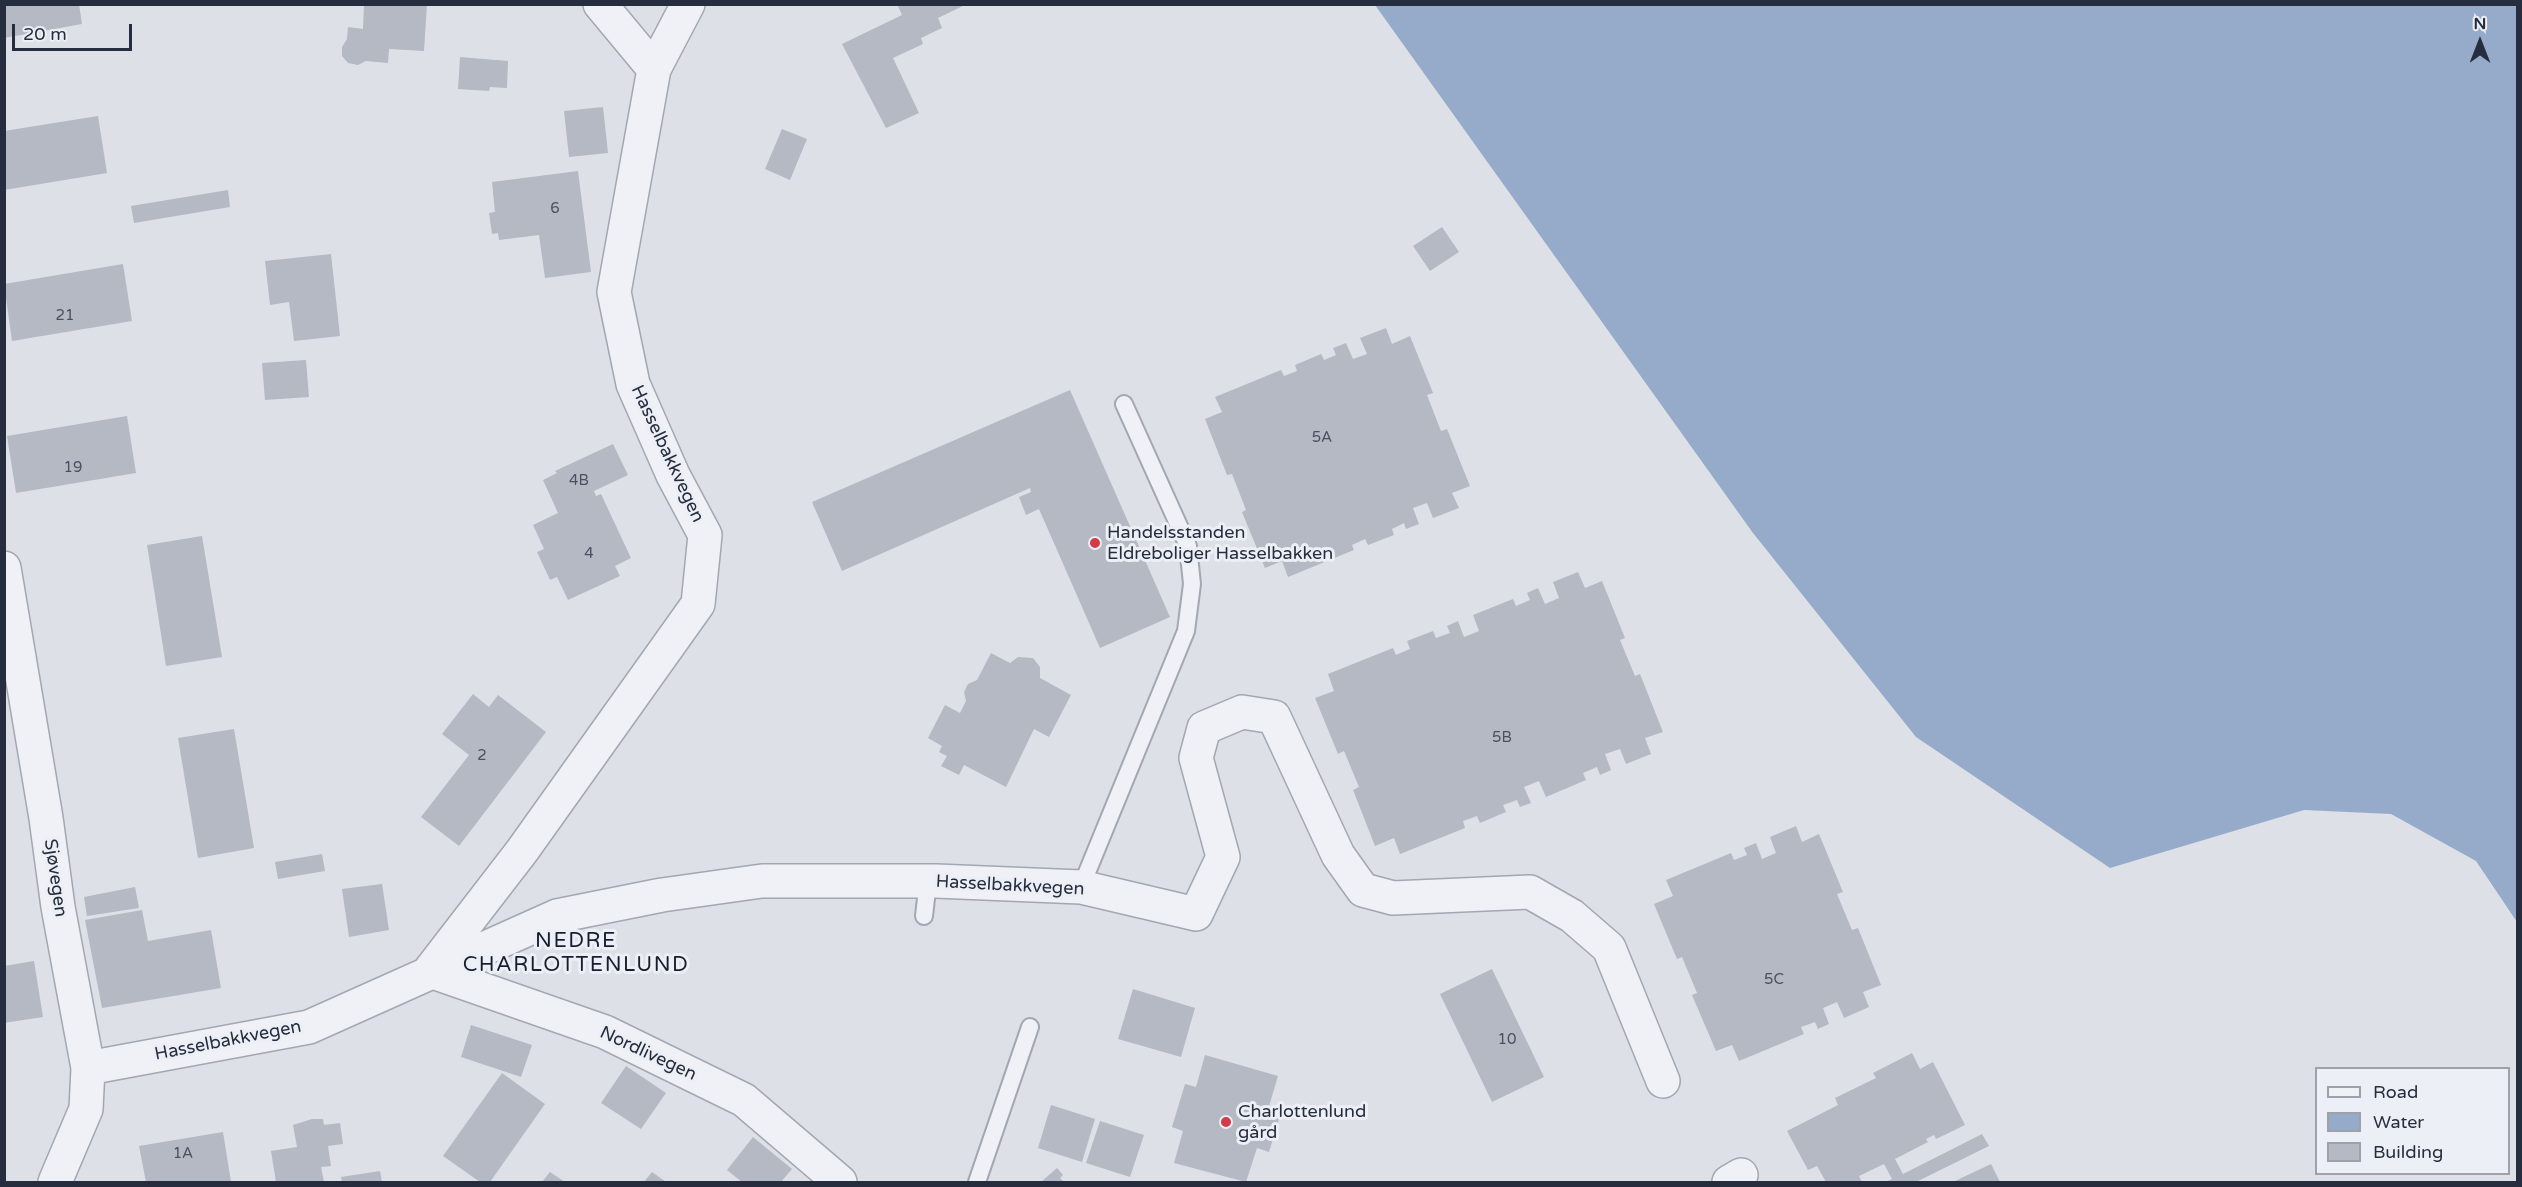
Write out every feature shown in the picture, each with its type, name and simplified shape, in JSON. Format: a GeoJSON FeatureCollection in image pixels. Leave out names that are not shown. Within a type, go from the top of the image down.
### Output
{"type":"FeatureCollection","features":[{"type":"Feature","properties":{"kind":"street"},"geometry":{"type":"LineString","coordinates":[[600,4],[654,69]]}},
{"type":"Feature","properties":{"kind":"street","name":"Hasselbakkvegen"},"geometry":{"type":"LineString","coordinates":[[430,971],[522,851],[698,604],[705,535],[673,476],[633,384],[614,292],[654,69],[688,4]]}},
{"type":"Feature","properties":{"kind":"street","name":"Sjøvegen"},"geometry":{"type":"LineString","coordinates":[[4,568],[46,818],[58,907],[88,1068],[86,1109],[55,1182]]}},
{"type":"Feature","properties":{"kind":"street","name":"Hasselbakkvegen"},"geometry":{"type":"LineString","coordinates":[[88,1068],[309,1027],[556,916],[662,895],[762,881],[788,889],[928,881],[1081,887],[1196,914],[1223,856],[1196,758],[1204,728],[1242,712],[1274,717],[1338,855],[1363,890],[1393,898],[1530,892],[1572,916],[1609,948],[1663,1081]]}},
{"type":"Feature","properties":{"kind":"street","name":"Nordlivegen"},"geometry":{"type":"LineString","coordinates":[[430,971],[605,1032],[744,1100],[840,1182]]}},
{"type":"Feature","properties":{"kind":"lane"},"geometry":{"type":"LineString","coordinates":[[1081,887],[1186,631],[1192,584],[1188,546],[1124,404]]}},
{"type":"Feature","properties":{"kind":"lane"},"geometry":{"type":"LineString","coordinates":[[924,916],[928,881]]}},
{"type":"Feature","properties":{"kind":"lane"},"geometry":{"type":"LineString","coordinates":[[977,1182],[1030,1027]]}},
{"type":"Feature","properties":{"kind":"water"},"geometry":{"type":"Polygon","coordinates":[[[1375,5],[2517,5],[2517,922],[2476,861],[2391,814],[2304,810],[2110,868],[1916,737],[1753,533],[1375,5]]]}},
{"type":"Feature","properties":{"kind":"building"},"geometry":{"type":"Polygon","coordinates":[[[4,4],[79,4],[82,24],[4,38],[4,4]]]}},
{"type":"Feature","properties":{"kind":"building"},"geometry":{"type":"Polygon","coordinates":[[[364,4],[427,4],[424,51],[389,49],[388,63],[366,61],[358,65],[348,63],[342,56],[342,47],[347,39],[348,27],[363,29],[364,4]]]}},
{"type":"Feature","properties":{"kind":"building"},"geometry":{"type":"Polygon","coordinates":[[[897,4],[967,4],[938,18],[942,28],[921,38],[923,44],[893,58],[919,113],[886,128],[842,44],[902,15],[897,4]]]}},
{"type":"Feature","properties":{"kind":"building"},"geometry":{"type":"Polygon","coordinates":[[[460,57],[508,61],[507,88],[490,87],[489,91],[458,89],[460,57]]]}},
{"type":"Feature","properties":{"kind":"building"},"geometry":{"type":"Polygon","coordinates":[[[603,107],[608,153],[569,157],[564,111],[603,107]]]}},
{"type":"Feature","properties":{"kind":"building"},"geometry":{"type":"Polygon","coordinates":[[[98,116],[107,173],[4,190],[4,131],[98,116]]]}},
{"type":"Feature","properties":{"kind":"building"},"geometry":{"type":"Polygon","coordinates":[[[782,129],[807,139],[790,180],[765,169],[782,129]]]}},
{"type":"Feature","properties":{"kind":"building"},"geometry":{"type":"Polygon","coordinates":[[[578,171],[591,272],[545,278],[539,235],[499,240],[498,233],[492,234],[489,213],[495,212],[492,182],[578,171]]]}},
{"type":"Feature","properties":{"kind":"building"},"geometry":{"type":"Polygon","coordinates":[[[228,190],[230,207],[134,223],[131,206],[228,190]]]}},
{"type":"Feature","properties":{"kind":"building"},"geometry":{"type":"Polygon","coordinates":[[[1442,227],[1459,252],[1430,271],[1413,246],[1442,227]]]}},
{"type":"Feature","properties":{"kind":"building"},"geometry":{"type":"Polygon","coordinates":[[[331,254],[340,336],[294,341],[289,302],[270,305],[265,261],[331,254]]]}},
{"type":"Feature","properties":{"kind":"building"},"geometry":{"type":"Polygon","coordinates":[[[123,264],[132,321],[12,341],[4,284],[123,264]]]}},
{"type":"Feature","properties":{"kind":"building"},"geometry":{"type":"Polygon","coordinates":[[[1386,328],[1392,344],[1410,336],[1433,393],[1427,395],[1441,431],[1447,429],[1470,486],[1452,493],[1459,508],[1433,518],[1427,503],[1413,508],[1419,524],[1406,529],[1404,523],[1392,529],[1394,535],[1368,545],[1365,539],[1352,545],[1354,550],[1288,577],[1282,561],[1265,568],[1242,512],[1246,510],[1232,474],[1227,475],[1205,419],[1222,412],[1215,397],[1281,370],[1284,376],[1297,371],[1295,365],[1321,354],[1324,360],[1336,355],[1333,348],[1346,343],[1353,359],[1367,354],[1360,338],[1386,328]]]}},
{"type":"Feature","properties":{"kind":"building"},"geometry":{"type":"Polygon","coordinates":[[[306,360],[309,397],[265,400],[262,363],[306,360]]]}},
{"type":"Feature","properties":{"kind":"building","name":"Handelsstanden Eldreboliger Hasselbakken"},"geometry":{"type":"Polygon","coordinates":[[[1070,390],[1170,617],[1100,648],[1039,509],[1026,515],[1019,497],[1031,492],[1030,488],[842,571],[812,502],[1070,390]]]}},
{"type":"Feature","properties":{"kind":"building"},"geometry":{"type":"Polygon","coordinates":[[[127,416],[136,473],[16,493],[7,436],[127,416]]]}},
{"type":"Feature","properties":{"kind":"building"},"geometry":{"type":"Polygon","coordinates":[[[613,444],[628,475],[594,491],[596,496],[601,494],[631,558],[615,566],[620,576],[568,600],[557,577],[550,580],[537,552],[544,549],[533,525],[558,513],[543,480],[557,473],[555,471],[613,444]]]}},
{"type":"Feature","properties":{"kind":"building"},"geometry":{"type":"Polygon","coordinates":[[[202,536],[222,657],[166,666],[147,545],[202,536]]]}},
{"type":"Feature","properties":{"kind":"building"},"geometry":{"type":"Polygon","coordinates":[[[1578,572],[1585,588],[1602,581],[1625,638],[1620,640],[1635,676],[1640,674],[1663,732],[1645,738],[1651,754],[1626,764],[1620,749],[1605,754],[1611,770],[1600,775],[1597,767],[1583,773],[1586,780],[1546,797],[1539,781],[1524,787],[1531,803],[1520,807],[1517,800],[1503,805],[1506,812],[1480,823],[1477,816],[1463,821],[1465,828],[1400,854],[1394,838],[1375,846],[1353,790],[1359,787],[1344,751],[1338,754],[1315,698],[1334,691],[1328,674],[1393,648],[1396,655],[1410,649],[1407,641],[1433,631],[1436,638],[1450,633],[1447,626],[1458,621],[1464,637],[1479,631],[1473,615],[1513,599],[1516,606],[1530,600],[1527,593],[1538,588],[1545,604],[1559,598],[1553,582],[1578,572]]]}},
{"type":"Feature","properties":{"kind":"building"},"geometry":{"type":"Polygon","coordinates":[[[991,653],[1010,663],[1018,657],[1033,658],[1040,667],[1040,678],[1071,695],[1049,737],[1034,729],[1006,787],[964,765],[959,775],[941,766],[947,756],[939,752],[942,746],[928,738],[945,705],[960,713],[966,701],[964,692],[968,684],[977,680],[991,653]]]}},
{"type":"Feature","properties":{"kind":"building"},"geometry":{"type":"Polygon","coordinates":[[[473,694],[489,707],[498,695],[546,732],[459,846],[421,817],[469,755],[442,734],[473,694]]]}},
{"type":"Feature","properties":{"kind":"building"},"geometry":{"type":"Polygon","coordinates":[[[234,729],[254,848],[198,858],[178,738],[234,729]]]}},
{"type":"Feature","properties":{"kind":"building"},"geometry":{"type":"Polygon","coordinates":[[[1796,826],[1802,842],[1819,834],[1843,892],[1837,894],[1852,930],[1858,928],[1881,985],[1863,992],[1869,1007],[1844,1018],[1837,1002],[1823,1008],[1829,1024],[1818,1029],[1815,1022],[1801,1027],[1804,1034],[1739,1061],[1732,1045],[1716,1051],[1692,995],[1697,993],[1682,957],[1677,959],[1654,904],[1673,896],[1666,880],[1731,853],[1734,860],[1747,855],[1744,848],[1756,843],[1762,859],[1776,853],[1770,837],[1796,826]]]}},
{"type":"Feature","properties":{"kind":"building"},"geometry":{"type":"Polygon","coordinates":[[[322,854],[325,871],[278,879],[275,862],[322,854]]]}},
{"type":"Feature","properties":{"kind":"building"},"geometry":{"type":"Polygon","coordinates":[[[382,884],[389,930],[349,937],[342,889],[382,884]]]}},
{"type":"Feature","properties":{"kind":"building"},"geometry":{"type":"Polygon","coordinates":[[[135,887],[139,908],[87,916],[84,897],[135,887]]]}},
{"type":"Feature","properties":{"kind":"building"},"geometry":{"type":"Polygon","coordinates":[[[142,910],[148,941],[211,930],[221,988],[102,1008],[85,920],[142,910]]]}},
{"type":"Feature","properties":{"kind":"building"},"geometry":{"type":"Polygon","coordinates":[[[34,961],[43,1017],[4,1023],[4,966],[34,961]]]}},
{"type":"Feature","properties":{"kind":"building"},"geometry":{"type":"Polygon","coordinates":[[[1492,969],[1544,1077],[1492,1102],[1440,994],[1492,969]]]}},
{"type":"Feature","properties":{"kind":"building"},"geometry":{"type":"Polygon","coordinates":[[[1133,989],[1195,1008],[1181,1057],[1118,1039],[1133,989]]]}},
{"type":"Feature","properties":{"kind":"building"},"geometry":{"type":"Polygon","coordinates":[[[471,1025],[532,1045],[521,1077],[461,1057],[471,1025]]]}},
{"type":"Feature","properties":{"kind":"building"},"geometry":{"type":"Polygon","coordinates":[[[1912,1053],[1920,1069],[1933,1062],[1965,1125],[1936,1139],[1934,1135],[1926,1139],[1928,1142],[1895,1159],[1903,1174],[1982,1134],[1989,1146],[1916,1182],[1885,1182],[1892,1179],[1884,1164],[1859,1176],[1862,1182],[1826,1182],[1817,1166],[1808,1170],[1787,1131],[1838,1105],[1835,1098],[1876,1078],[1873,1073],[1912,1053]]]}},
{"type":"Feature","properties":{"kind":"building","name":"Charlottenlund gård"},"geometry":{"type":"Polygon","coordinates":[[[1205,1055],[1278,1076],[1267,1113],[1280,1116],[1269,1152],[1257,1148],[1246,1182],[1174,1163],[1183,1131],[1172,1127],[1185,1084],[1196,1087],[1205,1055]]]}},
{"type":"Feature","properties":{"kind":"building"},"geometry":{"type":"Polygon","coordinates":[[[626,1066],[666,1093],[641,1129],[601,1103],[626,1066]]]}},
{"type":"Feature","properties":{"kind":"building"},"geometry":{"type":"Polygon","coordinates":[[[502,1073],[545,1104],[490,1182],[480,1182],[443,1156],[502,1073]]]}},
{"type":"Feature","properties":{"kind":"building"},"geometry":{"type":"Polygon","coordinates":[[[1051,1105],[1095,1119],[1082,1162],[1038,1148],[1051,1105]]]}},
{"type":"Feature","properties":{"kind":"building"},"geometry":{"type":"Polygon","coordinates":[[[312,1119],[323,1119],[324,1125],[340,1123],[343,1144],[328,1146],[331,1166],[321,1167],[324,1182],[276,1182],[271,1151],[297,1147],[293,1125],[312,1119]]]}},
{"type":"Feature","properties":{"kind":"building"},"geometry":{"type":"Polygon","coordinates":[[[1100,1121],[1144,1135],[1130,1177],[1086,1163],[1100,1121]]]}},
{"type":"Feature","properties":{"kind":"building"},"geometry":{"type":"Polygon","coordinates":[[[223,1132],[231,1182],[146,1182],[139,1146],[223,1132]]]}},
{"type":"Feature","properties":{"kind":"building"},"geometry":{"type":"Polygon","coordinates":[[[753,1137],[792,1169],[781,1182],[742,1182],[727,1170],[753,1137]]]}},
{"type":"Feature","properties":{"kind":"building"},"geometry":{"type":"Polygon","coordinates":[[[1991,1164],[2000,1182],[1953,1182],[1991,1164]]]}},
{"type":"Feature","properties":{"kind":"building"},"geometry":{"type":"Polygon","coordinates":[[[1057,1168],[1063,1175],[1060,1178],[1064,1182],[1041,1182],[1057,1168]]]}},
{"type":"Feature","properties":{"kind":"building"},"geometry":{"type":"Polygon","coordinates":[[[380,1171],[382,1182],[342,1182],[341,1177],[380,1171]]]}},
{"type":"Feature","properties":{"kind":"building"},"geometry":{"type":"Polygon","coordinates":[[[550,1172],[565,1182],[542,1182],[550,1172]]]}},
{"type":"Feature","properties":{"kind":"building"},"geometry":{"type":"Polygon","coordinates":[[[652,1172],[666,1182],[644,1182],[652,1172]]]}},
{"type":"Feature","properties":{"kind":"place","name":"Handelsstanden Eldreboliger Hasselbakken"},"geometry":{"type":"Point","coordinates":[1095,543]}},
{"type":"Feature","properties":{"kind":"place","name":"Charlottenlund gård"},"geometry":{"type":"Point","coordinates":[1226,1122]}},
{"type":"Feature","properties":{"kind":"district","name":"NEDRE CHARLOTTENLUND"},"geometry":{"type":"Point","coordinates":[576,953]}}]}
